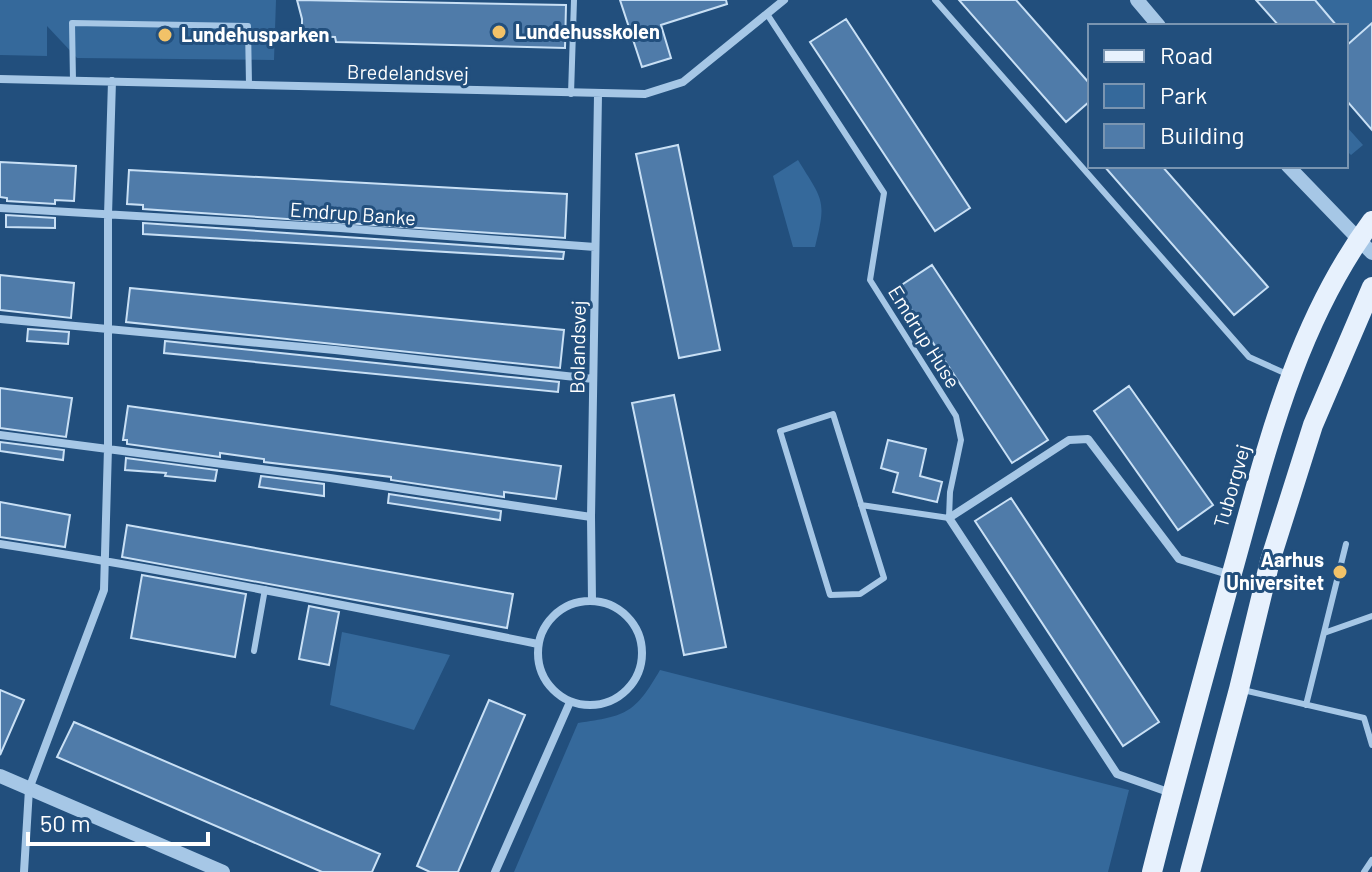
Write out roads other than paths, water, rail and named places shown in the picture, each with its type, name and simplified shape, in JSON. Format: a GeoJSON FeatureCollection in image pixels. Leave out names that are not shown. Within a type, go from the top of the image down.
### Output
{"type":"FeatureCollection","features":[{"type":"Feature","properties":{"kind":"main road","name":"Tuborgvej"},"geometry":{"type":"LineString","coordinates":[[1152,872],[1289,375],[1326,292],[1365,246],[1372,221]]}},
{"type":"Feature","properties":{"kind":"main road"},"geometry":{"type":"LineString","coordinates":[[1190,872],[1270,561],[1313,425],[1372,287]]}},
{"type":"Feature","properties":{"kind":"street","name":"Bredelandsvej"},"geometry":{"type":"LineString","coordinates":[[0,79],[645,94],[683,82],[784,0]]}},
{"type":"Feature","properties":{"kind":"street"},"geometry":{"type":"LineString","coordinates":[[1137,0],[1157,24]]}},
{"type":"Feature","properties":{"kind":"street"},"geometry":{"type":"LineString","coordinates":[[24,872],[29,789],[104,590],[112,81]]}},
{"type":"Feature","properties":{"kind":"street","name":"Bolandsvej"},"geometry":{"type":"LineString","coordinates":[[592,601],[598,95]]}},
{"type":"Feature","properties":{"kind":"street"},"geometry":{"type":"LineString","coordinates":[[1290,168],[1365,246]]}},
{"type":"Feature","properties":{"kind":"street","name":"Emdrup Banke"},"geometry":{"type":"LineString","coordinates":[[0,208],[595,247]]}},
{"type":"Feature","properties":{"kind":"street"},"geometry":{"type":"LineString","coordinates":[[0,319],[335,350],[593,379]]}},
{"type":"Feature","properties":{"kind":"street"},"geometry":{"type":"LineString","coordinates":[[0,435],[330,478],[591,517]]}},
{"type":"Feature","properties":{"kind":"street"},"geometry":{"type":"LineString","coordinates":[[1172,793],[1117,774],[949,518],[1069,440],[1088,439],[1179,559],[1232,575]]}},
{"type":"Feature","properties":{"kind":"street"},"geometry":{"type":"LineString","coordinates":[[0,544],[265,589],[538,644]]}},
{"type":"Feature","properties":{"kind":"street"},"geometry":{"type":"LineString","coordinates":[[592,601],[611,605],[627,616],[638,633],[642,651],[640,669],[632,684],[620,696],[604,704],[587,706],[570,702],[555,693],[544,678],[538,662],[538,644],[545,626],[557,612],[574,603],[592,601]]}},
{"type":"Feature","properties":{"kind":"street"},"geometry":{"type":"LineString","coordinates":[[495,872],[570,702]]}},
{"type":"Feature","properties":{"kind":"street"},"geometry":{"type":"LineString","coordinates":[[0,776],[223,872]]}},
{"type":"Feature","properties":{"kind":"lane"},"geometry":{"type":"LineString","coordinates":[[571,94],[574,0]]}},
{"type":"Feature","properties":{"kind":"lane"},"geometry":{"type":"LineString","coordinates":[[935,0],[1249,357],[1289,375]]}},
{"type":"Feature","properties":{"kind":"lane","name":"Emdrup Huse"},"geometry":{"type":"LineString","coordinates":[[767,14],[884,193],[870,280],[956,416],[961,440],[950,492],[949,518]]}},
{"type":"Feature","properties":{"kind":"lane"},"geometry":{"type":"LineString","coordinates":[[73,81],[72,23],[248,26],[249,85]]}},
{"type":"Feature","properties":{"kind":"lane"},"geometry":{"type":"LineString","coordinates":[[833,414],[861,505],[884,578],[860,594],[830,595],[780,431],[833,414]]}},
{"type":"Feature","properties":{"kind":"lane"},"geometry":{"type":"LineString","coordinates":[[861,505],[949,518]]}},
{"type":"Feature","properties":{"kind":"lane"},"geometry":{"type":"LineString","coordinates":[[1306,705],[1346,544]]}},
{"type":"Feature","properties":{"kind":"lane"},"geometry":{"type":"LineString","coordinates":[[254,651],[265,589]]}},
{"type":"Feature","properties":{"kind":"lane"},"geometry":{"type":"LineString","coordinates":[[1324,633],[1372,616]]}},
{"type":"Feature","properties":{"kind":"lane"},"geometry":{"type":"LineString","coordinates":[[1239,689],[1364,718],[1372,745]]}},
{"type":"Feature","properties":{"kind":"lane"},"geometry":{"type":"LineString","coordinates":[[1364,872],[1372,860]]}},
{"type":"Feature","properties":{"kind":"place","name":"Lundehusskolen"},"geometry":{"type":"Point","coordinates":[499,32]}},
{"type":"Feature","properties":{"kind":"place","name":"Lundehusparken"},"geometry":{"type":"Point","coordinates":[165,35]}},
{"type":"Feature","properties":{"kind":"place","name":"Aarhus Universitet"},"geometry":{"type":"Point","coordinates":[1340,572]}}]}
